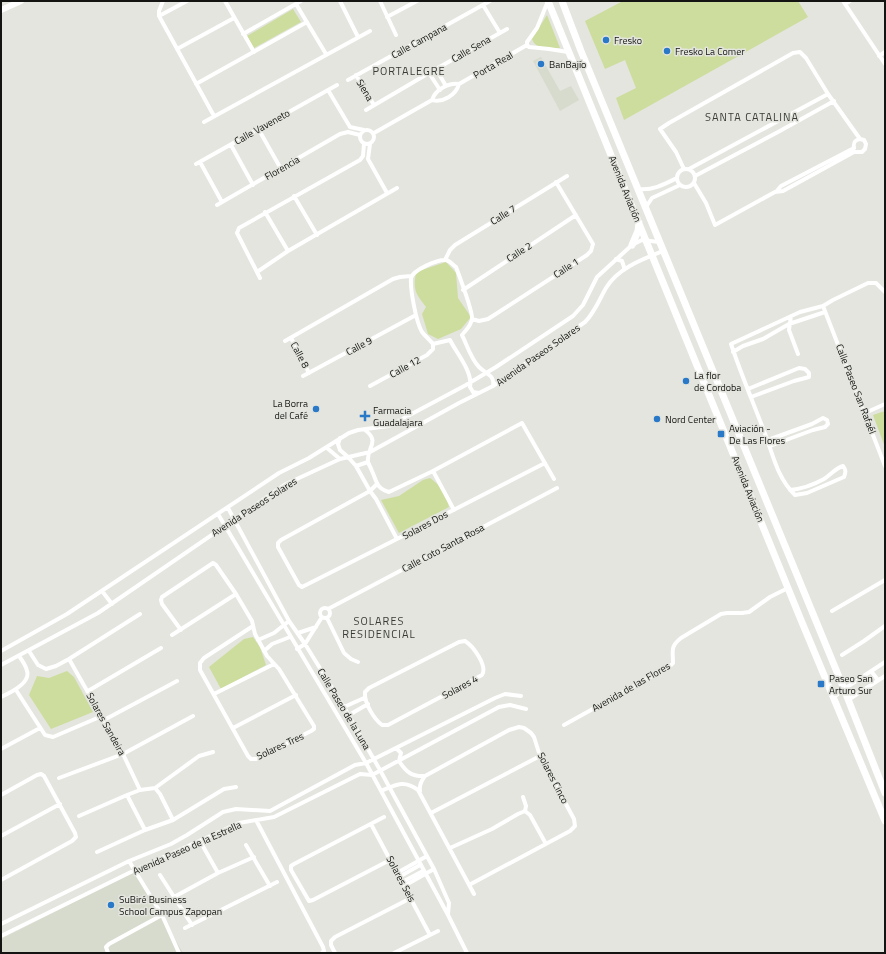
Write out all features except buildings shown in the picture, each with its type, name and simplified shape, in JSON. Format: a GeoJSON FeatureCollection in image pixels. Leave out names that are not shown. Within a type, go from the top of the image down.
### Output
{"type":"FeatureCollection","features":[{"type":"Feature","properties":{"kind":"main road"},"geometry":{"type":"LineString","coordinates":[[1,10],[21,1]]}},
{"type":"Feature","properties":{"kind":"main road","name":"Avenida Aviación"},"geometry":{"type":"LineString","coordinates":[[548,1],[833,698],[885,821]]}},
{"type":"Feature","properties":{"kind":"main road","name":"Avenida Aviación"},"geometry":{"type":"LineString","coordinates":[[562,1],[663,252],[844,689],[885,793]]}},
{"type":"Feature","properties":{"kind":"main road"},"geometry":{"type":"LineString","coordinates":[[611,154],[622,150]]}},
{"type":"Feature","properties":{"kind":"main road"},"geometry":{"type":"LineString","coordinates":[[632,245],[638,231],[639,223]]}},
{"type":"Feature","properties":{"kind":"street"},"geometry":{"type":"LineString","coordinates":[[163,1],[159,11],[159,16],[214,116]]}},
{"type":"Feature","properties":{"kind":"street"},"geometry":{"type":"LineString","coordinates":[[177,1],[182,4]]}},
{"type":"Feature","properties":{"kind":"street"},"geometry":{"type":"LineString","coordinates":[[159,16],[187,1]]}},
{"type":"Feature","properties":{"kind":"street"},"geometry":{"type":"LineString","coordinates":[[225,1],[254,52]]}},
{"type":"Feature","properties":{"kind":"street"},"geometry":{"type":"LineString","coordinates":[[244,34],[301,1]]}},
{"type":"Feature","properties":{"kind":"street"},"geometry":{"type":"LineString","coordinates":[[340,1],[358,37]]}},
{"type":"Feature","properties":{"kind":"street"},"geometry":{"type":"LineString","coordinates":[[380,1],[396,35]]}},
{"type":"Feature","properties":{"kind":"street"},"geometry":{"type":"LineString","coordinates":[[388,18],[417,1]]}},
{"type":"Feature","properties":{"kind":"street","name":"Calle Campana"},"geometry":{"type":"LineString","coordinates":[[348,80],[490,1]]}},
{"type":"Feature","properties":{"kind":"street"},"geometry":{"type":"LineString","coordinates":[[548,1],[537,28],[527,42],[527,46],[568,52]]}},
{"type":"Feature","properties":{"kind":"street"},"geometry":{"type":"LineString","coordinates":[[850,1],[844,3],[885,64]]}},
{"type":"Feature","properties":{"kind":"street"},"geometry":{"type":"LineString","coordinates":[[296,4],[326,54]]}},
{"type":"Feature","properties":{"kind":"street"},"geometry":{"type":"LineString","coordinates":[[483,5],[500,33]]}},
{"type":"Feature","properties":{"kind":"street"},"geometry":{"type":"LineString","coordinates":[[177,49],[234,18]]}},
{"type":"Feature","properties":{"kind":"street"},"geometry":{"type":"LineString","coordinates":[[196,84],[307,22]]}},
{"type":"Feature","properties":{"kind":"street","name":"Calle Sena"},"geometry":{"type":"LineString","coordinates":[[446,86],[436,70],[506,29]]}},
{"type":"Feature","properties":{"kind":"street"},"geometry":{"type":"LineString","coordinates":[[204,122],[370,31]]}},
{"type":"Feature","properties":{"kind":"street","name":"Porta Real"},"geometry":{"type":"LineString","coordinates":[[374,133],[432,100],[436,93],[446,86],[455,83],[459,84],[527,46]]}},
{"type":"Feature","properties":{"kind":"street"},"geometry":{"type":"LineString","coordinates":[[684,169],[676,152],[660,129],[793,53],[800,52],[806,58],[828,94],[860,139],[864,140],[866,144],[865,149],[862,152],[855,149],[781,186],[775,192],[714,225],[706,203],[694,183]]}},
{"type":"Feature","properties":{"kind":"street"},"geometry":{"type":"LineString","coordinates":[[879,56],[885,52]]}},
{"type":"Feature","properties":{"kind":"street"},"geometry":{"type":"LineString","coordinates":[[366,110],[429,73],[440,90]]}},
{"type":"Feature","properties":{"kind":"street","name":"Siena"},"geometry":{"type":"LineString","coordinates":[[356,75],[374,105]]}},
{"type":"Feature","properties":{"kind":"street","name":"Porta Real"},"geometry":{"type":"LineString","coordinates":[[432,100],[440,101],[450,96],[458,89],[459,84]]}},
{"type":"Feature","properties":{"kind":"street"},"geometry":{"type":"LineString","coordinates":[[337,85],[328,90],[350,126],[364,130],[371,130],[374,133],[375,137],[374,141],[370,144],[368,159],[387,193]]}},
{"type":"Feature","properties":{"kind":"street","name":"Calle Vaveneto"},"geometry":{"type":"LineString","coordinates":[[222,202],[198,163],[328,90]]}},
{"type":"Feature","properties":{"kind":"street"},"geometry":{"type":"LineString","coordinates":[[638,189],[650,189],[668,183],[677,178],[679,173],[684,169],[689,169],[828,94]]}},
{"type":"Feature","properties":{"kind":"street"},"geometry":{"type":"LineString","coordinates":[[646,208],[647,203],[652,198],[680,186],[689,188],[694,183],[696,176],[834,101]]}},
{"type":"Feature","properties":{"kind":"street"},"geometry":{"type":"LineString","coordinates":[[774,124],[778,132]]}},
{"type":"Feature","properties":{"kind":"street"},"geometry":{"type":"LineString","coordinates":[[259,130],[281,169]]}},
{"type":"Feature","properties":{"kind":"street"},"geometry":{"type":"LineString","coordinates":[[260,278],[237,233],[237,230],[265,212],[360,160],[363,156],[364,144],[361,142],[360,135],[364,130]]}},
{"type":"Feature","properties":{"kind":"street","name":"Florencia"},"geometry":{"type":"LineString","coordinates":[[217,205],[340,134],[348,132],[360,135]]}},
{"type":"Feature","properties":{"kind":"street"},"geometry":{"type":"LineString","coordinates":[[855,149],[853,144],[856,140],[860,139]]}},
{"type":"Feature","properties":{"kind":"street"},"geometry":{"type":"LineString","coordinates":[[364,144],[370,144]]}},
{"type":"Feature","properties":{"kind":"street"},"geometry":{"type":"LineString","coordinates":[[231,145],[253,185]]}},
{"type":"Feature","properties":{"kind":"street"},"geometry":{"type":"LineString","coordinates":[[689,169],[696,176]]}},
{"type":"Feature","properties":{"kind":"street","name":"Calle 7"},"geometry":{"type":"LineString","coordinates":[[445,260],[450,250],[455,245],[566,176]]}},
{"type":"Feature","properties":{"kind":"street"},"geometry":{"type":"LineString","coordinates":[[677,178],[680,186]]}},
{"type":"Feature","properties":{"kind":"street","name":"Calle 1"},"geometry":{"type":"LineString","coordinates":[[472,318],[479,321],[488,319],[592,251],[593,244],[556,182]]}},
{"type":"Feature","properties":{"kind":"street"},"geometry":{"type":"LineString","coordinates":[[257,272],[288,252],[397,188]]}},
{"type":"Feature","properties":{"kind":"street"},"geometry":{"type":"LineString","coordinates":[[294,196],[317,235]]}},
{"type":"Feature","properties":{"kind":"street"},"geometry":{"type":"LineString","coordinates":[[265,212],[288,252]]}},
{"type":"Feature","properties":{"kind":"street","name":"Calle 2"},"geometry":{"type":"LineString","coordinates":[[463,290],[576,215]]}},
{"type":"Feature","properties":{"kind":"street"},"geometry":{"type":"LineString","coordinates":[[645,239],[659,242]]}},
{"type":"Feature","properties":{"kind":"street","name":"Avenida Paseos Solares"},"geometry":{"type":"LineString","coordinates":[[1,651],[67,614],[279,473],[327,448],[340,438],[358,430],[389,426],[486,373],[573,316],[583,305],[597,277],[632,245],[645,239]]}},
{"type":"Feature","properties":{"kind":"street","name":"Avenida Paseos Solares"},"geometry":{"type":"LineString","coordinates":[[1,665],[98,613],[286,484],[340,459],[370,452],[493,386],[585,322],[595,310],[611,282],[624,270],[663,252]]}},
{"type":"Feature","properties":{"kind":"street"},"geometry":{"type":"LineString","coordinates":[[616,259],[624,264],[624,270]]}},
{"type":"Feature","properties":{"kind":"street"},"geometry":{"type":"LineString","coordinates":[[478,394],[473,392],[470,388],[471,382],[467,369],[450,340],[433,344],[422,332],[416,316],[412,290],[412,276],[415,272],[426,266],[445,260],[451,262],[456,267],[471,310],[472,318],[469,328],[462,335],[478,366],[486,373],[491,375],[494,380],[493,386]]}},
{"type":"Feature","properties":{"kind":"street"},"geometry":{"type":"LineString","coordinates":[[285,341],[393,279],[412,276]]}},
{"type":"Feature","properties":{"kind":"street"},"geometry":{"type":"LineString","coordinates":[[790,490],[797,490],[822,480],[839,467],[843,466],[845,469],[846,473],[844,477],[807,493],[795,495],[790,490],[780,476],[768,440],[731,344],[800,312],[823,306],[868,283],[876,283],[885,292]]}},
{"type":"Feature","properties":{"kind":"street","name":"Calle Paseo San Rafaél"},"geometry":{"type":"LineString","coordinates":[[823,306],[885,466]]}},
{"type":"Feature","properties":{"kind":"street"},"geometry":{"type":"LineString","coordinates":[[800,312],[803,319]]}},
{"type":"Feature","properties":{"kind":"street"},"geometry":{"type":"LineString","coordinates":[[733,352],[743,346],[763,339],[790,324],[825,312]]}},
{"type":"Feature","properties":{"kind":"street","name":"Calle 9"},"geometry":{"type":"LineString","coordinates":[[303,376],[416,316]]}},
{"type":"Feature","properties":{"kind":"street"},"geometry":{"type":"LineString","coordinates":[[791,316],[789,330],[798,354]]}},
{"type":"Feature","properties":{"kind":"street","name":"Calle 8"},"geometry":{"type":"LineString","coordinates":[[291,338],[309,373]]}},
{"type":"Feature","properties":{"kind":"street","name":"Calle 12"},"geometry":{"type":"LineString","coordinates":[[370,386],[427,355],[433,349],[433,344]]}},
{"type":"Feature","properties":{"kind":"street"},"geometry":{"type":"LineString","coordinates":[[748,389],[799,368],[805,369],[809,373],[809,377],[794,380],[751,397]]}},
{"type":"Feature","properties":{"kind":"street"},"geometry":{"type":"LineString","coordinates":[[865,413],[885,404]]}},
{"type":"Feature","properties":{"kind":"street"},"geometry":{"type":"LineString","coordinates":[[768,440],[812,424],[819,419],[823,418],[827,420],[828,424],[825,427],[770,446]]}},
{"type":"Feature","properties":{"kind":"street"},"geometry":{"type":"LineString","coordinates":[[365,430],[370,434],[373,444],[368,462],[381,490],[389,492],[522,423],[554,479]]}},
{"type":"Feature","properties":{"kind":"street"},"geometry":{"type":"LineString","coordinates":[[340,438],[338,444],[340,450],[348,457]]}},
{"type":"Feature","properties":{"kind":"street"},"geometry":{"type":"LineString","coordinates":[[327,448],[340,459]]}},
{"type":"Feature","properties":{"kind":"street","name":"Solares Dos"},"geometry":{"type":"LineString","coordinates":[[348,457],[356,466],[376,499],[397,539],[454,510],[433,470]]}},
{"type":"Feature","properties":{"kind":"street"},"geometry":{"type":"LineString","coordinates":[[356,466],[368,462]]}},
{"type":"Feature","properties":{"kind":"street"},"geometry":{"type":"LineString","coordinates":[[454,510],[545,463]]}},
{"type":"Feature","properties":{"kind":"street"},"geometry":{"type":"LineString","coordinates":[[377,484],[370,491],[281,540],[278,543],[278,547],[299,585],[302,587],[397,539]]}},
{"type":"Feature","properties":{"kind":"street","name":"Calle Coto Santa Rosa"},"geometry":{"type":"LineString","coordinates":[[325,618],[320,614],[325,608],[328,609],[557,488]]}},
{"type":"Feature","properties":{"kind":"street","name":"Calle Paseo de la Luna"},"geometry":{"type":"LineString","coordinates":[[228,508],[290,621],[349,715],[427,856],[449,903],[448,914]]}},
{"type":"Feature","properties":{"kind":"street","name":"Calle Paseo de la Luna"},"geometry":{"type":"LineString","coordinates":[[218,514],[283,626],[366,763],[448,914],[467,953]]}},
{"type":"Feature","properties":{"kind":"street","name":"Solares Tres"},"geometry":{"type":"LineString","coordinates":[[181,630],[162,604],[162,597],[209,564],[213,563],[216,565],[236,594],[252,620],[258,640],[264,651],[279,669],[314,726],[314,729],[311,731],[256,759],[251,759],[248,756],[200,670],[200,663],[204,658],[253,626]]}},
{"type":"Feature","properties":{"kind":"street"},"geometry":{"type":"LineString","coordinates":[[832,611],[885,581]]}},
{"type":"Feature","properties":{"kind":"street","name":"Avenida de las Flores"},"geometry":{"type":"LineString","coordinates":[[564,725],[670,666],[673,663],[672,648],[681,638],[721,614],[727,612],[742,614],[749,612],[770,597],[788,588]]}},
{"type":"Feature","properties":{"kind":"street"},"geometry":{"type":"LineString","coordinates":[[102,591],[112,604]]}},
{"type":"Feature","properties":{"kind":"street"},"geometry":{"type":"LineString","coordinates":[[172,635],[236,594]]}},
{"type":"Feature","properties":{"kind":"street","name":"Calle Coto Santa Rosa"},"geometry":{"type":"LineString","coordinates":[[297,649],[305,644],[316,627],[330,614],[328,609]]}},
{"type":"Feature","properties":{"kind":"street"},"geometry":{"type":"LineString","coordinates":[[29,651],[38,665],[46,669],[56,666],[140,614]]}},
{"type":"Feature","properties":{"kind":"street"},"geometry":{"type":"LineString","coordinates":[[325,618],[344,653],[358,662]]}},
{"type":"Feature","properties":{"kind":"street"},"geometry":{"type":"LineString","coordinates":[[258,640],[274,633],[290,621]]}},
{"type":"Feature","properties":{"kind":"street"},"geometry":{"type":"LineString","coordinates":[[842,656],[885,626]]}},
{"type":"Feature","properties":{"kind":"street"},"geometry":{"type":"LineString","coordinates":[[298,632],[316,627]]}},
{"type":"Feature","properties":{"kind":"street"},"geometry":{"type":"LineString","coordinates":[[264,651],[272,644],[290,637]]}},
{"type":"Feature","properties":{"kind":"street","name":"Solares 4"},"geometry":{"type":"LineString","coordinates":[[465,641],[470,644],[484,666],[484,672],[482,675],[388,725],[382,725],[378,722],[368,704],[364,698],[364,692],[369,688],[459,642],[465,641]]}},
{"type":"Feature","properties":{"kind":"street"},"geometry":{"type":"LineString","coordinates":[[88,691],[161,648]]}},
{"type":"Feature","properties":{"kind":"street"},"geometry":{"type":"LineString","coordinates":[[1,697],[16,690],[27,677],[28,672],[19,656]]}},
{"type":"Feature","properties":{"kind":"street","name":"Solares Sandeira"},"geometry":{"type":"LineString","coordinates":[[69,659],[123,754],[140,790]]}},
{"type":"Feature","properties":{"kind":"street"},"geometry":{"type":"LineString","coordinates":[[833,698],[885,662]]}},
{"type":"Feature","properties":{"kind":"street"},"geometry":{"type":"LineString","coordinates":[[214,694],[274,664]]}},
{"type":"Feature","properties":{"kind":"street"},"geometry":{"type":"LineString","coordinates":[[871,671],[878,680]]}},
{"type":"Feature","properties":{"kind":"street"},"geometry":{"type":"LineString","coordinates":[[848,700],[885,676]]}},
{"type":"Feature","properties":{"kind":"street"},"geometry":{"type":"LineString","coordinates":[[16,690],[40,728],[46,735],[53,737],[103,718],[177,681]]}},
{"type":"Feature","properties":{"kind":"street"},"geometry":{"type":"LineString","coordinates":[[274,817],[270,811],[355,766],[366,763],[500,696],[511,694],[520,696]]}},
{"type":"Feature","properties":{"kind":"street"},"geometry":{"type":"LineString","coordinates":[[233,728],[296,695]]}},
{"type":"Feature","properties":{"kind":"street","name":"Solares 4"},"geometry":{"type":"LineString","coordinates":[[344,707],[364,698]]}},
{"type":"Feature","properties":{"kind":"street"},"geometry":{"type":"LineString","coordinates":[[349,715],[368,704]]}},
{"type":"Feature","properties":{"kind":"street","name":"Avenida Paseo de la Estrella"},"geometry":{"type":"LineString","coordinates":[[1,936],[135,870],[239,823],[274,817],[360,774],[372,774],[474,720],[506,705],[526,709]]}},
{"type":"Feature","properties":{"kind":"street"},"geometry":{"type":"LineString","coordinates":[[470,710],[474,720]]}},
{"type":"Feature","properties":{"kind":"street"},"geometry":{"type":"LineString","coordinates":[[59,778],[123,754],[193,716]]}},
{"type":"Feature","properties":{"kind":"street","name":"Solares Cinco"},"geometry":{"type":"LineString","coordinates":[[399,761],[406,771],[412,776],[425,776],[509,730],[519,727],[528,730],[534,737],[540,756],[575,823],[573,828],[469,885]]}},
{"type":"Feature","properties":{"kind":"street"},"geometry":{"type":"LineString","coordinates":[[1,749],[40,728]]}},
{"type":"Feature","properties":{"kind":"street"},"geometry":{"type":"LineString","coordinates":[[396,748],[401,753],[399,761]]}},
{"type":"Feature","properties":{"kind":"street"},"geometry":{"type":"LineString","coordinates":[[79,816],[140,790],[155,788],[199,756],[213,752]]}},
{"type":"Feature","properties":{"kind":"street"},"geometry":{"type":"LineString","coordinates":[[431,813],[540,756]]}},
{"type":"Feature","properties":{"kind":"street"},"geometry":{"type":"LineString","coordinates":[[1,795],[41,774],[44,776],[60,804],[75,833],[76,838],[72,842],[1,880]]}},
{"type":"Feature","properties":{"kind":"street"},"geometry":{"type":"LineString","coordinates":[[425,776],[419,787],[421,793],[474,894]]}},
{"type":"Feature","properties":{"kind":"street"},"geometry":{"type":"LineString","coordinates":[[381,791],[398,783],[412,785],[421,793]]}},
{"type":"Feature","properties":{"kind":"street"},"geometry":{"type":"LineString","coordinates":[[98,852],[145,830],[173,820],[224,789],[236,787]]}},
{"type":"Feature","properties":{"kind":"street"},"geometry":{"type":"LineString","coordinates":[[155,788],[160,794],[173,820]]}},
{"type":"Feature","properties":{"kind":"street"},"geometry":{"type":"LineString","coordinates":[[127,795],[145,830]]}},
{"type":"Feature","properties":{"kind":"street"},"geometry":{"type":"LineString","coordinates":[[523,797],[526,806],[525,811]]}},
{"type":"Feature","properties":{"kind":"street"},"geometry":{"type":"LineString","coordinates":[[1,836],[60,804]]}},
{"type":"Feature","properties":{"kind":"street","name":"Avenida Paseo de la Estrella"},"geometry":{"type":"LineString","coordinates":[[1,924],[129,860],[171,844],[223,812],[236,809],[270,811]]}},
{"type":"Feature","properties":{"kind":"street"},"geometry":{"type":"LineString","coordinates":[[450,848],[492,829],[525,811]]}},
{"type":"Feature","properties":{"kind":"street"},"geometry":{"type":"LineString","coordinates":[[525,811],[530,815],[546,844]]}},
{"type":"Feature","properties":{"kind":"street"},"geometry":{"type":"LineString","coordinates":[[384,817],[294,864],[291,866],[291,870],[309,901],[390,860]]}},
{"type":"Feature","properties":{"kind":"street"},"geometry":{"type":"LineString","coordinates":[[256,820],[323,946],[324,951],[322,953]]}},
{"type":"Feature","properties":{"kind":"street","name":"Solares Seis"},"geometry":{"type":"LineString","coordinates":[[372,824],[430,935]]}},
{"type":"Feature","properties":{"kind":"street"},"geometry":{"type":"LineString","coordinates":[[200,841],[218,874]]}},
{"type":"Feature","properties":{"kind":"street"},"geometry":{"type":"LineString","coordinates":[[246,845],[270,886]]}},
{"type":"Feature","properties":{"kind":"street"},"geometry":{"type":"LineString","coordinates":[[398,874],[419,863],[427,856]]}},
{"type":"Feature","properties":{"kind":"street"},"geometry":{"type":"LineString","coordinates":[[174,897],[254,857]]}},
{"type":"Feature","properties":{"kind":"street"},"geometry":{"type":"LineString","coordinates":[[129,860],[162,915],[179,953]]}},
{"type":"Feature","properties":{"kind":"street"},"geometry":{"type":"LineString","coordinates":[[403,884],[424,872],[434,870]]}},
{"type":"Feature","properties":{"kind":"street"},"geometry":{"type":"LineString","coordinates":[[160,875],[192,925]]}},
{"type":"Feature","properties":{"kind":"street"},"geometry":{"type":"LineString","coordinates":[[185,928],[277,882]]}},
{"type":"Feature","properties":{"kind":"street"},"geometry":{"type":"LineString","coordinates":[[336,953],[331,945],[331,941],[335,937],[411,898]]}},
{"type":"Feature","properties":{"kind":"street"},"geometry":{"type":"LineString","coordinates":[[108,953],[106,947],[110,944],[162,915]]}},
{"type":"Feature","properties":{"kind":"street"},"geometry":{"type":"LineString","coordinates":[[394,953],[438,931]]}},
{"type":"Feature","properties":{"kind":"shaded area"},"geometry":{"type":"Polygon","coordinates":[[[541,57],[560,91],[571,86],[579,100],[560,111],[533,61],[541,57]]]}},
{"type":"Feature","properties":{"kind":"shaded area","name":"SuBiré Business School Campus Zapopan"},"geometry":{"type":"Polygon","coordinates":[[[135,871],[183,953],[1,953],[1,939],[135,871]]]}},
{"type":"Feature","properties":{"kind":"green space"},"geometry":{"type":"Polygon","coordinates":[[[623,1],[798,1],[808,17],[624,120],[616,98],[636,88],[625,60],[605,69],[585,21],[623,1]]]}},
{"type":"Feature","properties":{"kind":"green space"},"geometry":{"type":"Polygon","coordinates":[[[293,9],[301,22],[254,48],[247,36],[293,9]]]}},
{"type":"Feature","properties":{"kind":"green space"},"geometry":{"type":"Polygon","coordinates":[[[547,15],[560,48],[540,47],[534,43],[532,39],[547,15]]]}},
{"type":"Feature","properties":{"kind":"green space"},"geometry":{"type":"Polygon","coordinates":[[[446,262],[456,273],[458,298],[471,317],[461,329],[438,339],[428,334],[422,314],[426,307],[416,291],[415,278],[416,272],[446,262]]]}},
{"type":"Feature","properties":{"kind":"green space"},"geometry":{"type":"Polygon","coordinates":[[[885,411],[885,447],[873,415],[885,411]]]}},
{"type":"Feature","properties":{"kind":"green space"},"geometry":{"type":"Polygon","coordinates":[[[430,478],[442,491],[449,507],[399,533],[381,500],[399,496],[423,480],[430,478]]]}},
{"type":"Feature","properties":{"kind":"green space"},"geometry":{"type":"Polygon","coordinates":[[[253,637],[260,647],[266,665],[221,689],[209,667],[244,639],[253,637]]]}},
{"type":"Feature","properties":{"kind":"green space"},"geometry":{"type":"Polygon","coordinates":[[[67,671],[74,677],[93,712],[51,729],[29,695],[37,676],[49,678],[67,671]]]}},
{"type":"Feature","properties":{"kind":"place","name":"Fresko"},"geometry":{"type":"Point","coordinates":[606,40]}},
{"type":"Feature","properties":{"kind":"place","name":"Fresko La Comer"},"geometry":{"type":"Point","coordinates":[667,51]}},
{"type":"Feature","properties":{"kind":"place","name":"BanBajío"},"geometry":{"type":"Point","coordinates":[541,64]}},
{"type":"Feature","properties":{"kind":"place","name":"La flor de Cordoba"},"geometry":{"type":"Point","coordinates":[686,381]}},
{"type":"Feature","properties":{"kind":"place","name":"La Borra del Café"},"geometry":{"type":"Point","coordinates":[316,409]}},
{"type":"Feature","properties":{"kind":"place","name":"Farmacia Guadalajara"},"geometry":{"type":"Point","coordinates":[365,416]}},
{"type":"Feature","properties":{"kind":"place","name":"Nord Center"},"geometry":{"type":"Point","coordinates":[657,419]}},
{"type":"Feature","properties":{"kind":"place","name":"Aviación - De Las Flores"},"geometry":{"type":"Point","coordinates":[721,434]}},
{"type":"Feature","properties":{"kind":"place","name":"Paseo San Arturo Sur"},"geometry":{"type":"Point","coordinates":[821,684]}},
{"type":"Feature","properties":{"kind":"place","name":"SuBiré Business School Campus Zapopan"},"geometry":{"type":"Point","coordinates":[111,905]}},
{"type":"Feature","properties":{"kind":"district","name":"PORTALEGRE"},"geometry":{"type":"Point","coordinates":[409,71]}},
{"type":"Feature","properties":{"kind":"district","name":"SANTA CATALINA"},"geometry":{"type":"Point","coordinates":[752,117]}},
{"type":"Feature","properties":{"kind":"district","name":"SOLARES RESIDENCIAL"},"geometry":{"type":"Point","coordinates":[379,627]}}]}
